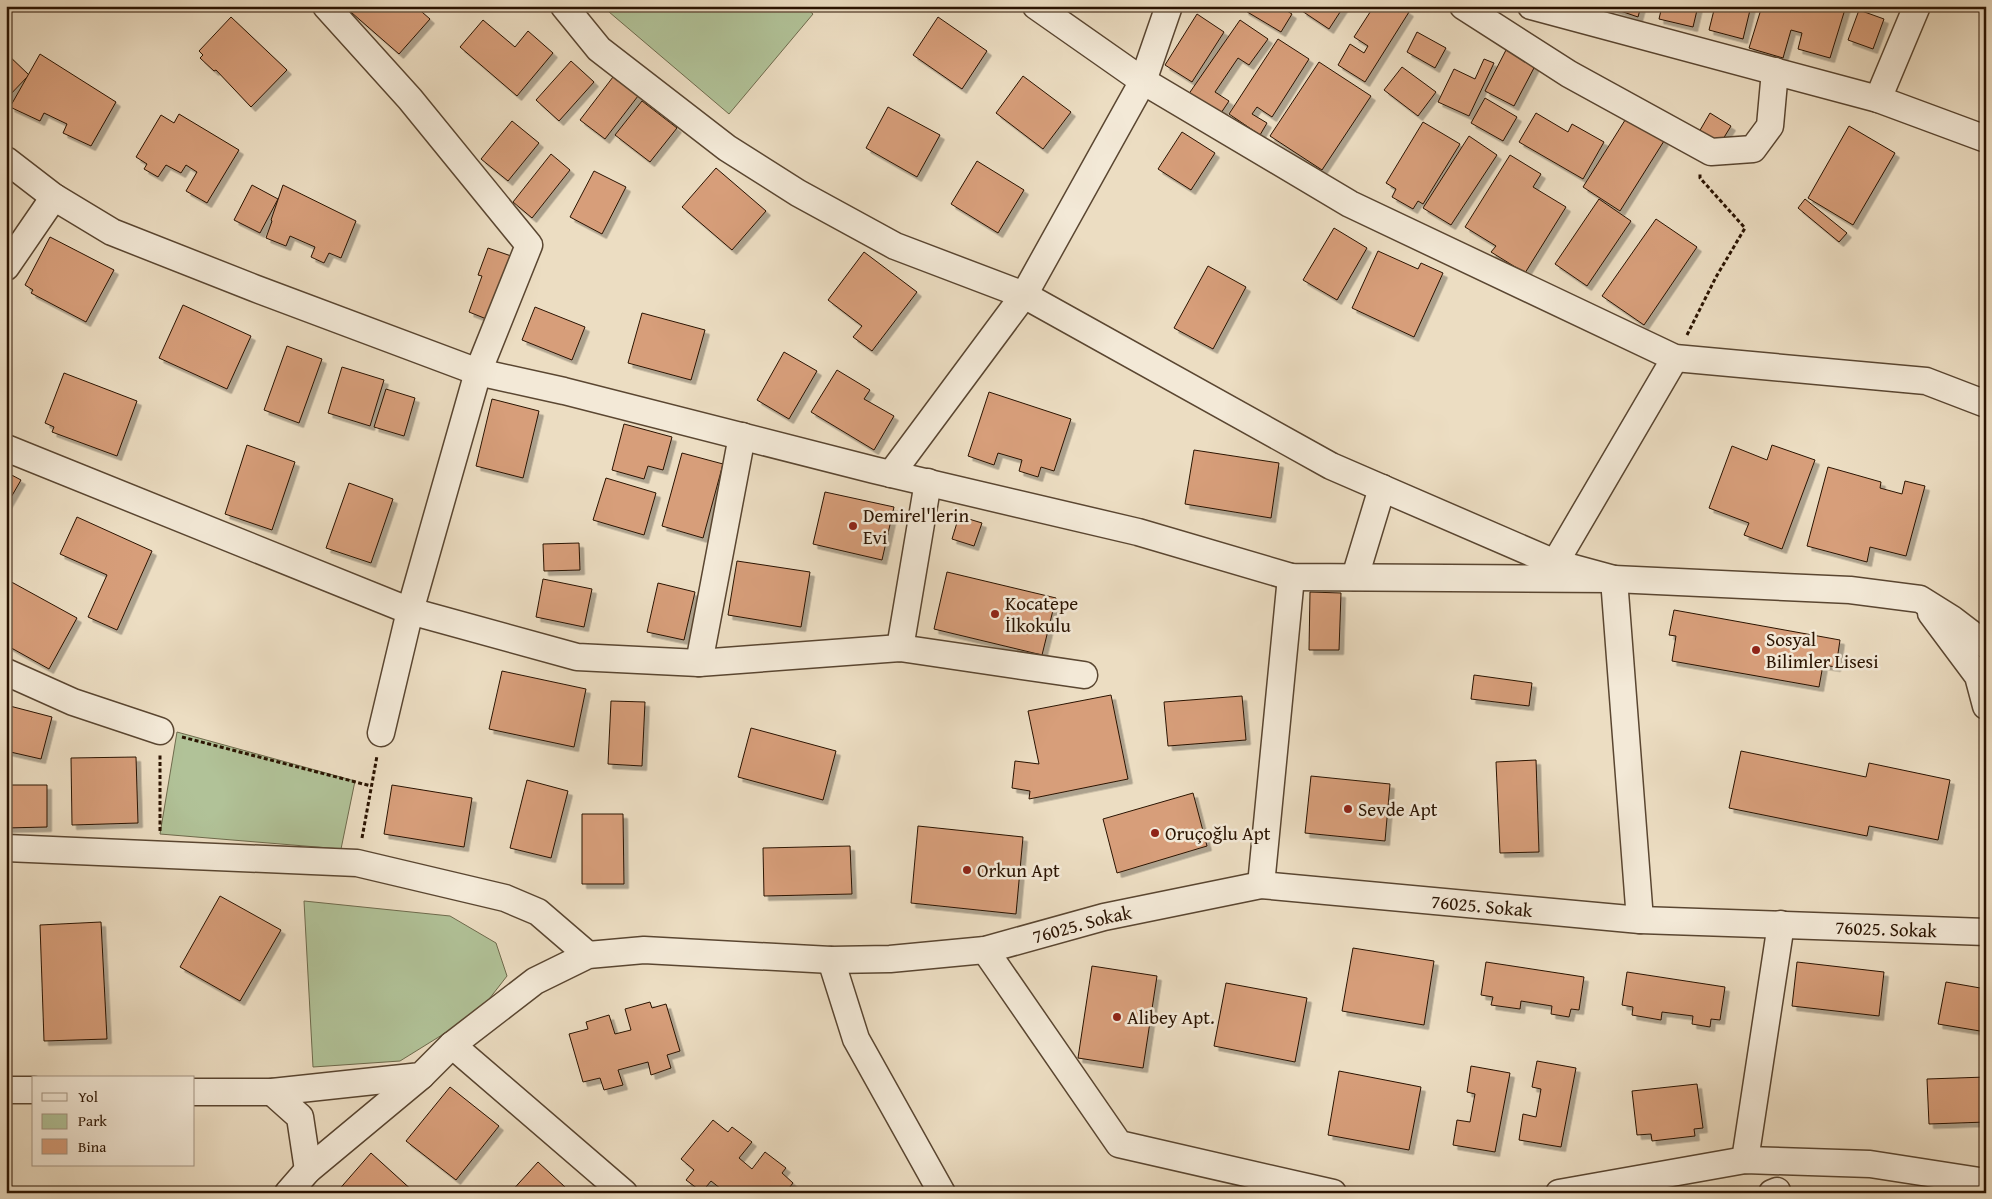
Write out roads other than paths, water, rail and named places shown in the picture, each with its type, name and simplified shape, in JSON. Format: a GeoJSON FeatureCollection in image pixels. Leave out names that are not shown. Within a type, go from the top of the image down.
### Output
{"type":"FeatureCollection","features":[{"type":"Feature","properties":{"kind":"street"},"geometry":{"type":"LineString","coordinates":[[326,6],[410,99],[529,244],[478,372],[410,611],[381,733]]}},
{"type":"Feature","properties":{"kind":"street"},"geometry":{"type":"LineString","coordinates":[[564,6],[599,49],[727,148],[798,192],[895,246],[1024,294],[1331,466],[1555,563],[1614,579]]}},
{"type":"Feature","properties":{"kind":"street"},"geometry":{"type":"LineString","coordinates":[[1036,6],[1142,81],[1350,204],[1675,358],[1926,381],[1986,404]]}},
{"type":"Feature","properties":{"kind":"street"},"geometry":{"type":"LineString","coordinates":[[891,474],[1024,294],[1142,81],[1169,6]]}},
{"type":"Feature","properties":{"kind":"street"},"geometry":{"type":"LineString","coordinates":[[1463,6],[1568,74],[1712,152],[1753,149],[1770,126],[1775,71]]}},
{"type":"Feature","properties":{"kind":"street"},"geometry":{"type":"LineString","coordinates":[[1531,6],[1878,99],[1986,139]]}},
{"type":"Feature","properties":{"kind":"street"},"geometry":{"type":"LineString","coordinates":[[1878,99],[1917,6]]}},
{"type":"Feature","properties":{"kind":"street"},"geometry":{"type":"LineString","coordinates":[[6,160],[54,197],[112,232],[254,288],[478,372],[564,390],[891,474],[1138,532],[1291,577],[1614,579],[1850,590],[1920,599],[1952,619],[1986,645]]}},
{"type":"Feature","properties":{"kind":"street"},"geometry":{"type":"LineString","coordinates":[[6,267],[54,197]]}},
{"type":"Feature","properties":{"kind":"street"},"geometry":{"type":"LineString","coordinates":[[1555,563],[1675,358]]}},
{"type":"Feature","properties":{"kind":"street"},"geometry":{"type":"LineString","coordinates":[[1952,391],[1986,389]]}},
{"type":"Feature","properties":{"kind":"street"},"geometry":{"type":"LineString","coordinates":[[699,663],[742,436]]}},
{"type":"Feature","properties":{"kind":"street"},"geometry":{"type":"LineString","coordinates":[[6,448],[410,611],[577,657],[699,663],[900,648],[1084,675]]}},
{"type":"Feature","properties":{"kind":"street"},"geometry":{"type":"LineString","coordinates":[[900,648],[928,482]]}},
{"type":"Feature","properties":{"kind":"street"},"geometry":{"type":"LineString","coordinates":[[1355,577],[1382,488]]}},
{"type":"Feature","properties":{"kind":"street"},"geometry":{"type":"LineString","coordinates":[[1261,885],[1291,577]]}},
{"type":"Feature","properties":{"kind":"street"},"geometry":{"type":"LineString","coordinates":[[1614,579],[1640,920]]}},
{"type":"Feature","properties":{"kind":"street"},"geometry":{"type":"LineString","coordinates":[[1920,599],[1978,676],[1986,706]]}},
{"type":"Feature","properties":{"kind":"street"},"geometry":{"type":"LineString","coordinates":[[6,672],[74,702],[160,731]]}},
{"type":"Feature","properties":{"kind":"street"},"geometry":{"type":"LineString","coordinates":[[6,848],[357,863],[505,898],[538,912],[588,956]]}},
{"type":"Feature","properties":{"kind":"street","name":"76025. Sokak"},"geometry":{"type":"LineString","coordinates":[[288,1193],[308,1170],[422,1076],[452,1045],[535,981],[588,956],[644,950],[831,960],[890,959],[985,950],[1104,917],[1261,885],[1640,920],[1986,932]]}},
{"type":"Feature","properties":{"kind":"street"},"geometry":{"type":"LineString","coordinates":[[1745,1160],[1781,924]]}},
{"type":"Feature","properties":{"kind":"street"},"geometry":{"type":"LineString","coordinates":[[985,950],[1119,1144],[1333,1193]]}},
{"type":"Feature","properties":{"kind":"street"},"geometry":{"type":"LineString","coordinates":[[831,960],[856,1040],[942,1193]]}},
{"type":"Feature","properties":{"kind":"street"},"geometry":{"type":"LineString","coordinates":[[452,1045],[624,1193]]}},
{"type":"Feature","properties":{"kind":"street"},"geometry":{"type":"LineString","coordinates":[[195,1092],[272,1092],[422,1076]]}},
{"type":"Feature","properties":{"kind":"street"},"geometry":{"type":"LineString","coordinates":[[6,1090],[32,1090]]}},
{"type":"Feature","properties":{"kind":"street"},"geometry":{"type":"LineString","coordinates":[[272,1092],[300,1117],[308,1170]]}},
{"type":"Feature","properties":{"kind":"street"},"geometry":{"type":"LineString","coordinates":[[1559,1193],[1745,1160],[1870,1164],[1986,1182]]}},
{"type":"Feature","properties":{"kind":"place","name":"Demirel'lerin Evi"},"geometry":{"type":"Point","coordinates":[853,526]}},
{"type":"Feature","properties":{"kind":"place","name":"Kocatepe İlkokulu"},"geometry":{"type":"Point","coordinates":[995,614]}},
{"type":"Feature","properties":{"kind":"place","name":"Sosyal Bilimler Lisesi"},"geometry":{"type":"Point","coordinates":[1756,650]}},
{"type":"Feature","properties":{"kind":"place","name":"Sevde Apt"},"geometry":{"type":"Point","coordinates":[1348,809]}},
{"type":"Feature","properties":{"kind":"place","name":"Oruçoğlu Apt"},"geometry":{"type":"Point","coordinates":[1155,833]}},
{"type":"Feature","properties":{"kind":"place","name":"Orkun Apt"},"geometry":{"type":"Point","coordinates":[967,870]}},
{"type":"Feature","properties":{"kind":"place","name":"Alibey Apt."},"geometry":{"type":"Point","coordinates":[1117,1017]}}]}
